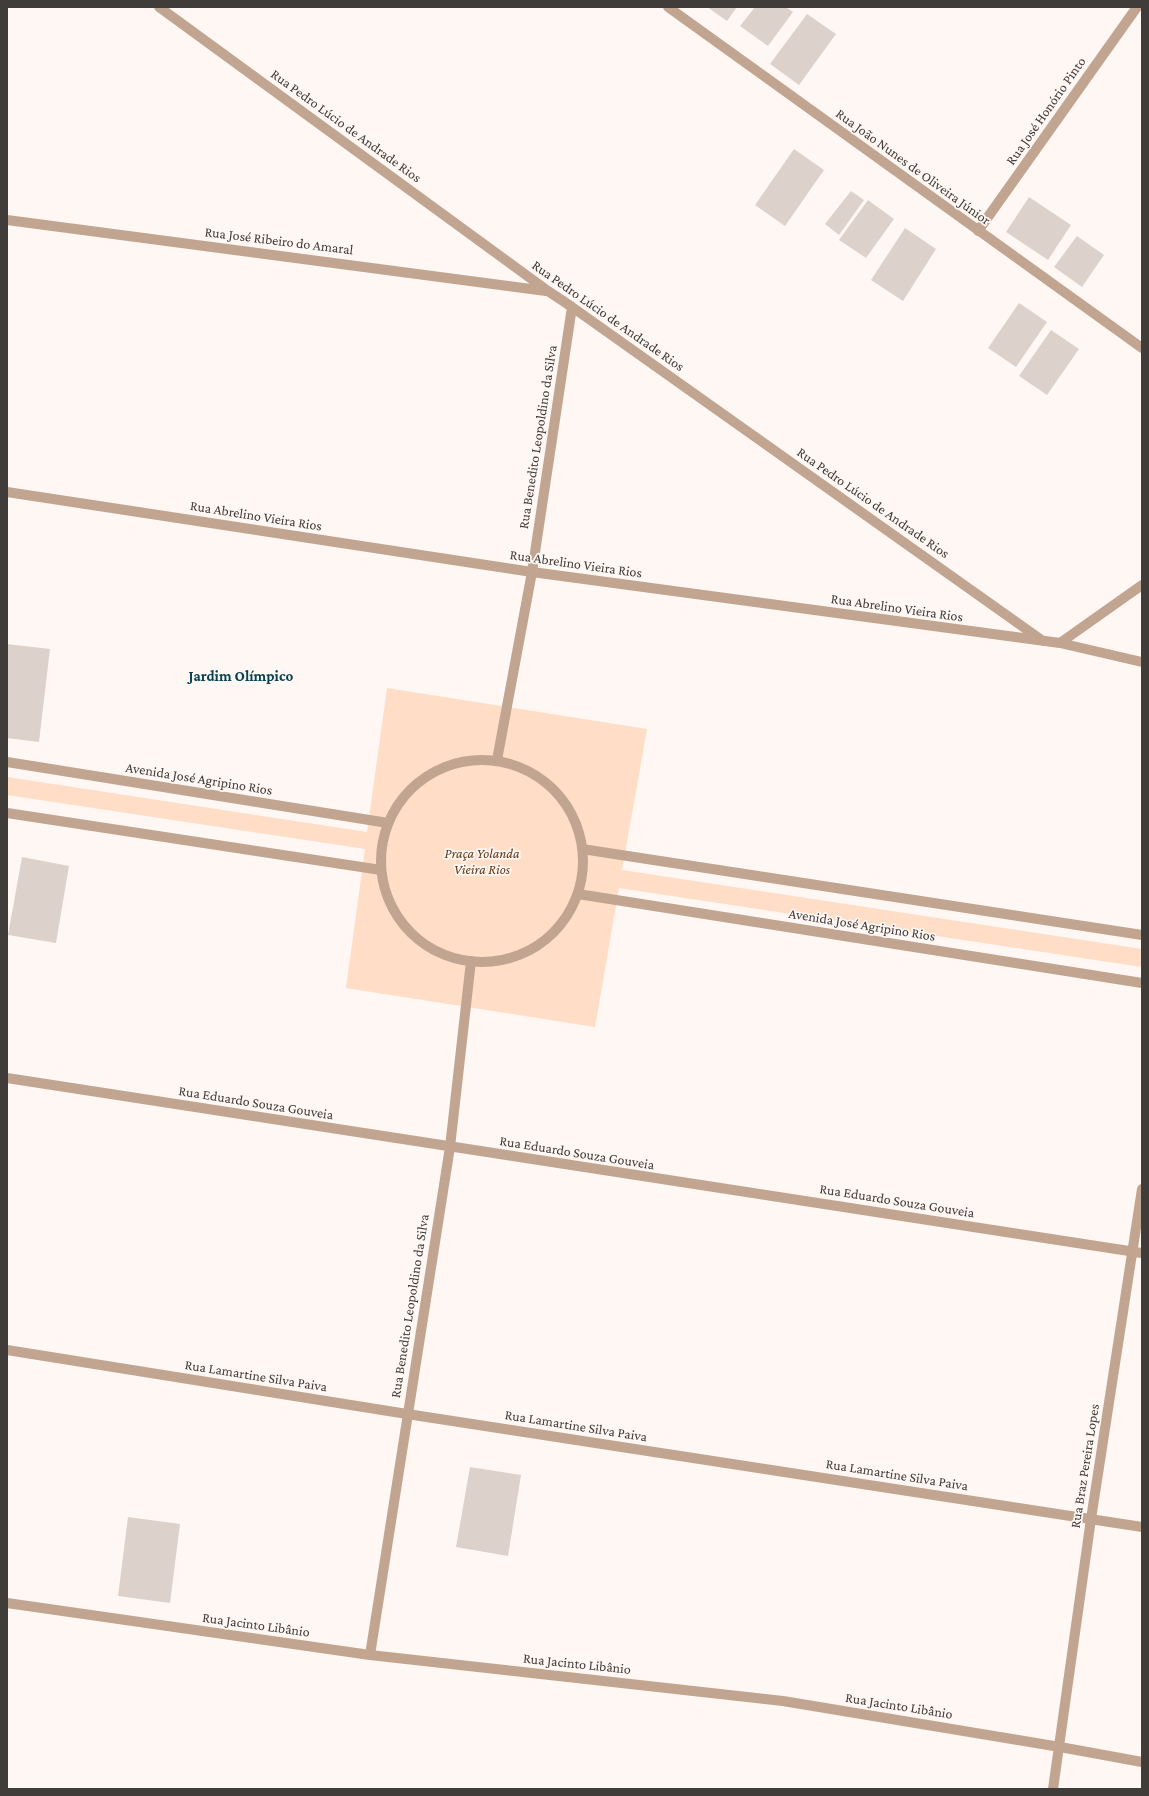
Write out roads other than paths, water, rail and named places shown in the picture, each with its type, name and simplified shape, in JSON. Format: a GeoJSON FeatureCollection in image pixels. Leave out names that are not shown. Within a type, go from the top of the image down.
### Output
{"type":"FeatureCollection","features":[{"type":"Feature","properties":{"kind":"street","name":"Rua Pedro Lúcio de Andrade Rios"},"geometry":{"type":"LineString","coordinates":[[159,7],[548,291],[1045,642]]}},
{"type":"Feature","properties":{"kind":"street","name":"Rua João Nunes de Oliveira Júnior"},"geometry":{"type":"LineString","coordinates":[[668,7],[1142,348]]}},
{"type":"Feature","properties":{"kind":"street","name":"Rua José Honório Pinto"},"geometry":{"type":"LineString","coordinates":[[978,231],[1137,7]]}},
{"type":"Feature","properties":{"kind":"street","name":"Rua José Ribeiro do Amaral"},"geometry":{"type":"LineString","coordinates":[[7,220],[548,291]]}},
{"type":"Feature","properties":{"kind":"street","name":"Rua Benedito Leopoldino da Silva"},"geometry":{"type":"LineString","coordinates":[[497,760],[532,572],[572,307]]}},
{"type":"Feature","properties":{"kind":"street","name":"Rua Abrelino Vieira Rios"},"geometry":{"type":"LineString","coordinates":[[7,492],[532,572],[1060,644],[1142,662]]}},
{"type":"Feature","properties":{"kind":"street"},"geometry":{"type":"LineString","coordinates":[[1060,644],[1142,585]]}},
{"type":"Feature","properties":{"kind":"street"},"geometry":{"type":"LineString","coordinates":[[497,760],[531,772],[559,794],[578,824],[584,859],[583,877],[578,894],[562,924],[537,946],[505,960],[471,961],[438,952],[410,931],[390,903],[381,870],[382,846],[388,823],[405,794],[432,773],[463,761],[497,760]]}},
{"type":"Feature","properties":{"kind":"street","name":"Avenida José Agripino Rios"},"geometry":{"type":"LineString","coordinates":[[7,762],[388,823]]}},
{"type":"Feature","properties":{"kind":"street"},"geometry":{"type":"LineString","coordinates":[[7,813],[381,870]]}},
{"type":"Feature","properties":{"kind":"street"},"geometry":{"type":"LineString","coordinates":[[582,849],[1142,935]]}},
{"type":"Feature","properties":{"kind":"street","name":"Avenida José Agripino Rios"},"geometry":{"type":"LineString","coordinates":[[578,894],[1142,982]]}},
{"type":"Feature","properties":{"kind":"street","name":"Rua Benedito Leopoldino da Silva"},"geometry":{"type":"LineString","coordinates":[[370,1655],[450,1147],[471,961]]}},
{"type":"Feature","properties":{"kind":"street","name":"Rua Eduardo Souza Gouveia"},"geometry":{"type":"LineString","coordinates":[[7,1078],[1138,1252]]}},
{"type":"Feature","properties":{"kind":"street","name":"Rua Braz Pereira Lopes"},"geometry":{"type":"LineString","coordinates":[[1053,1789],[1091,1519],[1138,1252],[1142,1189]]}},
{"type":"Feature","properties":{"kind":"street","name":"Rua Lamartine Silva Paiva"},"geometry":{"type":"LineString","coordinates":[[7,1350],[407,1414],[1142,1527]]}},
{"type":"Feature","properties":{"kind":"street","name":"Rua Jacinto Libânio"},"geometry":{"type":"LineString","coordinates":[[7,1603],[370,1655],[782,1701],[1142,1762]]}},
{"type":"Feature","properties":{"kind":"district","name":"Jardim Olímpico"},"geometry":{"type":"Point","coordinates":[241,676]}},
{"type":"Feature","properties":{"kind":"park label","name":"Praça Yolanda Vieira Rios"},"geometry":{"type":"Point","coordinates":[482,862]}}]}
